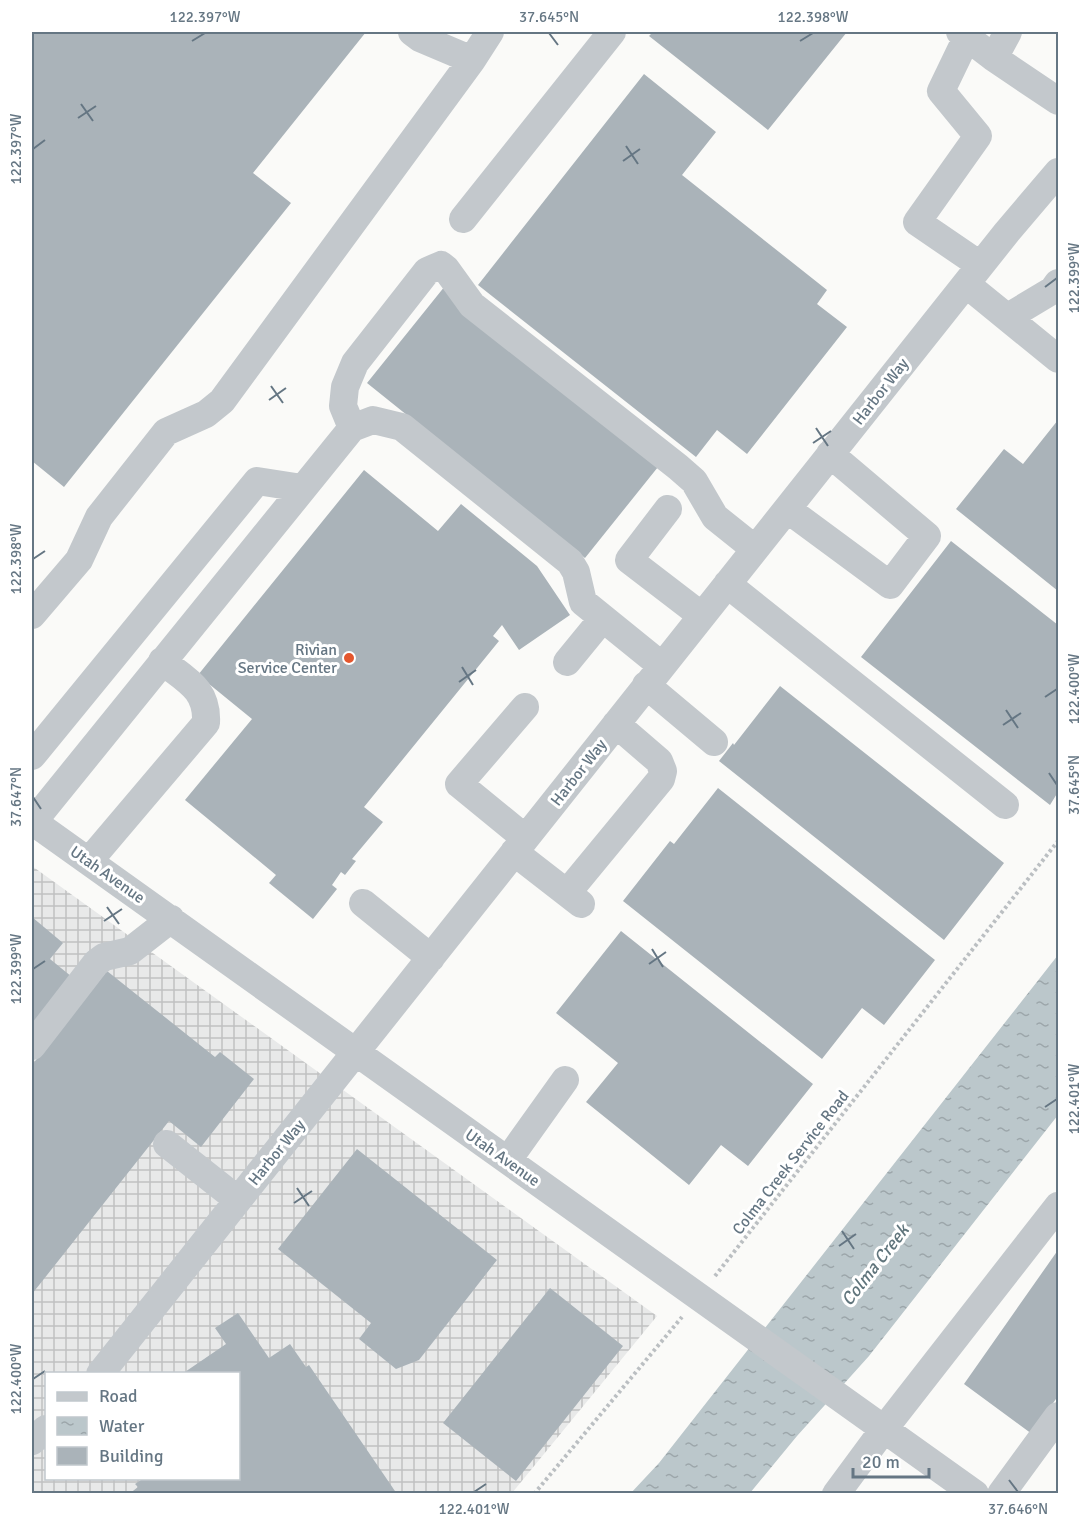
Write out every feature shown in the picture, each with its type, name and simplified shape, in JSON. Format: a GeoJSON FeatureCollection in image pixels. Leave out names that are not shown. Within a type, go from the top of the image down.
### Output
{"type":"FeatureCollection","features":[{"type":"Feature","properties":{"kind":"street"},"geometry":{"type":"LineString","coordinates":[[412,32],[420,38],[472,60]]}},
{"type":"Feature","properties":{"kind":"street"},"geometry":{"type":"LineString","coordinates":[[32,615],[79,560],[99,517],[166,432],[206,414],[222,400],[472,60],[490,32]]}},
{"type":"Feature","properties":{"kind":"street"},"geometry":{"type":"LineString","coordinates":[[463,219],[612,32]]}},
{"type":"Feature","properties":{"kind":"street"},"geometry":{"type":"LineString","coordinates":[[994,58],[1008,32]]}},
{"type":"Feature","properties":{"kind":"street"},"geometry":{"type":"LineString","coordinates":[[1059,101],[994,58],[963,34],[940,91],[978,136],[917,222],[973,274],[1008,317],[1059,359]]}},
{"type":"Feature","properties":{"kind":"street","name":"Harbor Way"},"geometry":{"type":"LineString","coordinates":[[102,1372],[973,274],[1059,171]]}},
{"type":"Feature","properties":{"kind":"street"},"geometry":{"type":"LineString","coordinates":[[352,428],[343,406],[345,387],[354,363],[427,271],[441,265],[472,305],[678,467],[693,481],[715,517],[755,549]]}},
{"type":"Feature","properties":{"kind":"street"},"geometry":{"type":"LineString","coordinates":[[1008,317],[1053,290],[1059,283]]}},
{"type":"Feature","properties":{"kind":"street"},"geometry":{"type":"LineString","coordinates":[[32,821],[352,428],[373,420],[402,427],[570,562],[576,572],[583,602],[603,618],[714,742]]}},
{"type":"Feature","properties":{"kind":"street"},"geometry":{"type":"LineString","coordinates":[[787,509],[890,585],[927,536],[830,454]]}},
{"type":"Feature","properties":{"kind":"street"},"geometry":{"type":"LineString","coordinates":[[32,756],[257,481],[302,488]]}},
{"type":"Feature","properties":{"kind":"street"},"geometry":{"type":"LineString","coordinates":[[669,508],[629,560],[702,616]]}},
{"type":"Feature","properties":{"kind":"street"},"geometry":{"type":"LineString","coordinates":[[727,584],[1005,805]]}},
{"type":"Feature","properties":{"kind":"street"},"geometry":{"type":"LineString","coordinates":[[567,662],[603,618]]}},
{"type":"Feature","properties":{"kind":"street"},"geometry":{"type":"LineString","coordinates":[[89,861],[206,723],[206,704],[200,690],[162,661]]}},
{"type":"Feature","properties":{"kind":"street"},"geometry":{"type":"LineString","coordinates":[[525,706],[459,784],[574,898],[661,779],[663,771],[659,761],[616,724]]}},
{"type":"Feature","properties":{"kind":"street","name":"Utah Avenue"},"geometry":{"type":"LineString","coordinates":[[32,821],[975,1494]]}},
{"type":"Feature","properties":{"kind":"street"},"geometry":{"type":"LineString","coordinates":[[363,903],[431,958]]}},
{"type":"Feature","properties":{"kind":"street"},"geometry":{"type":"LineString","coordinates":[[32,1046],[96,963],[104,957],[130,951],[171,919]]}},
{"type":"Feature","properties":{"kind":"street"},"geometry":{"type":"LineString","coordinates":[[508,1160],[566,1080]]}},
{"type":"Feature","properties":{"kind":"street"},"geometry":{"type":"LineString","coordinates":[[167,1144],[238,1200]]}},
{"type":"Feature","properties":{"kind":"street"},"geometry":{"type":"LineString","coordinates":[[836,1494],[884,1429],[1059,1206]]}},
{"type":"Feature","properties":{"kind":"street"},"geometry":{"type":"LineString","coordinates":[[1001,1494],[1059,1416]]}},
{"type":"Feature","properties":{"kind":"street"},"geometry":{"type":"LineString","coordinates":[[32,1441],[45,1430]]}},
{"type":"Feature","properties":{"kind":"path","name":"Colma Creek Service Road"},"geometry":{"type":"LineString","coordinates":[[534,1494],[673,1329],[702,1299],[733,1254],[1059,841]]}},
{"type":"Feature","properties":{"kind":"shaded area"},"geometry":{"type":"Polygon","coordinates":[[[32,866],[657,1316],[512,1493],[32,1493],[32,866]]]}},
{"type":"Feature","properties":{"kind":"water","name":"Colma Creek"},"geometry":{"type":"Polygon","coordinates":[[[1058,955],[1058,1115],[869,1356],[797,1436],[750,1493],[630,1494],[659,1463],[1058,955]]]}},
{"type":"Feature","properties":{"kind":"building"},"geometry":{"type":"Polygon","coordinates":[[[32,32],[366,32],[253,173],[291,203],[64,487],[32,461],[32,32]]]}},
{"type":"Feature","properties":{"kind":"building"},"geometry":{"type":"Polygon","coordinates":[[[653,32],[847,32],[768,130],[649,36],[653,32]]]}},
{"type":"Feature","properties":{"kind":"building"},"geometry":{"type":"Polygon","coordinates":[[[644,74],[716,132],[682,175],[827,290],[817,304],[847,327],[747,454],[717,430],[696,457],[478,285],[644,74]]]}},
{"type":"Feature","properties":{"kind":"building"},"geometry":{"type":"Polygon","coordinates":[[[445,286],[662,462],[585,558],[367,383],[445,286]]]}},
{"type":"Feature","properties":{"kind":"building"},"geometry":{"type":"Polygon","coordinates":[[[1058,420],[1058,591],[956,509],[1004,449],[1023,464],[1058,420]]]}},
{"type":"Feature","properties":{"kind":"building"},"geometry":{"type":"Polygon","coordinates":[[[364,470],[438,531],[461,504],[537,566],[570,615],[519,650],[502,625],[493,636],[499,641],[364,807],[383,822],[352,859],[356,861],[345,875],[341,872],[332,885],[337,889],[313,919],[269,883],[276,875],[185,800],[252,719],[198,675],[364,470]]]}},
{"type":"Feature","properties":{"kind":"building"},"geometry":{"type":"Polygon","coordinates":[[[951,541],[1058,625],[1058,792],[1050,805],[861,657],[951,541]]]}},
{"type":"Feature","properties":{"kind":"building"},"geometry":{"type":"Polygon","coordinates":[[[780,686],[1004,863],[944,940],[719,761],[780,686]]]}},
{"type":"Feature","properties":{"kind":"building"},"geometry":{"type":"Polygon","coordinates":[[[718,788],[935,960],[884,1025],[862,1008],[822,1059],[623,901],[670,841],[674,844],[718,788]]]}},
{"type":"Feature","properties":{"kind":"building"},"geometry":{"type":"Polygon","coordinates":[[[32,917],[63,943],[50,959],[72,977],[32,1027],[32,917]]]}},
{"type":"Feature","properties":{"kind":"building"},"geometry":{"type":"Polygon","coordinates":[[[621,931],[813,1084],[748,1166],[721,1145],[689,1185],[586,1102],[618,1063],[556,1013],[621,931]]]}},
{"type":"Feature","properties":{"kind":"building"},"geometry":{"type":"Polygon","coordinates":[[[107,971],[215,1057],[220,1052],[254,1079],[201,1147],[169,1121],[32,1294],[32,1065],[107,971]]]}},
{"type":"Feature","properties":{"kind":"building"},"geometry":{"type":"Polygon","coordinates":[[[357,1149],[497,1260],[419,1360],[396,1369],[359,1339],[371,1323],[278,1249],[357,1149]]]}},
{"type":"Feature","properties":{"kind":"building"},"geometry":{"type":"Polygon","coordinates":[[[1058,1250],[1058,1396],[1032,1434],[964,1384],[1058,1250]]]}},
{"type":"Feature","properties":{"kind":"building"},"geometry":{"type":"Polygon","coordinates":[[[550,1288],[623,1346],[516,1481],[443,1423],[550,1288]]]}},
{"type":"Feature","properties":{"kind":"building"},"geometry":{"type":"Polygon","coordinates":[[[238,1313],[269,1358],[290,1344],[306,1367],[309,1365],[397,1494],[129,1494],[138,1487],[135,1484],[141,1480],[240,1480],[240,1372],[185,1372],[226,1344],[215,1328],[238,1313]]]}},
{"type":"Feature","properties":{"kind":"place","name":"Rivian Service Center"},"geometry":{"type":"Point","coordinates":[349,658]}}]}
